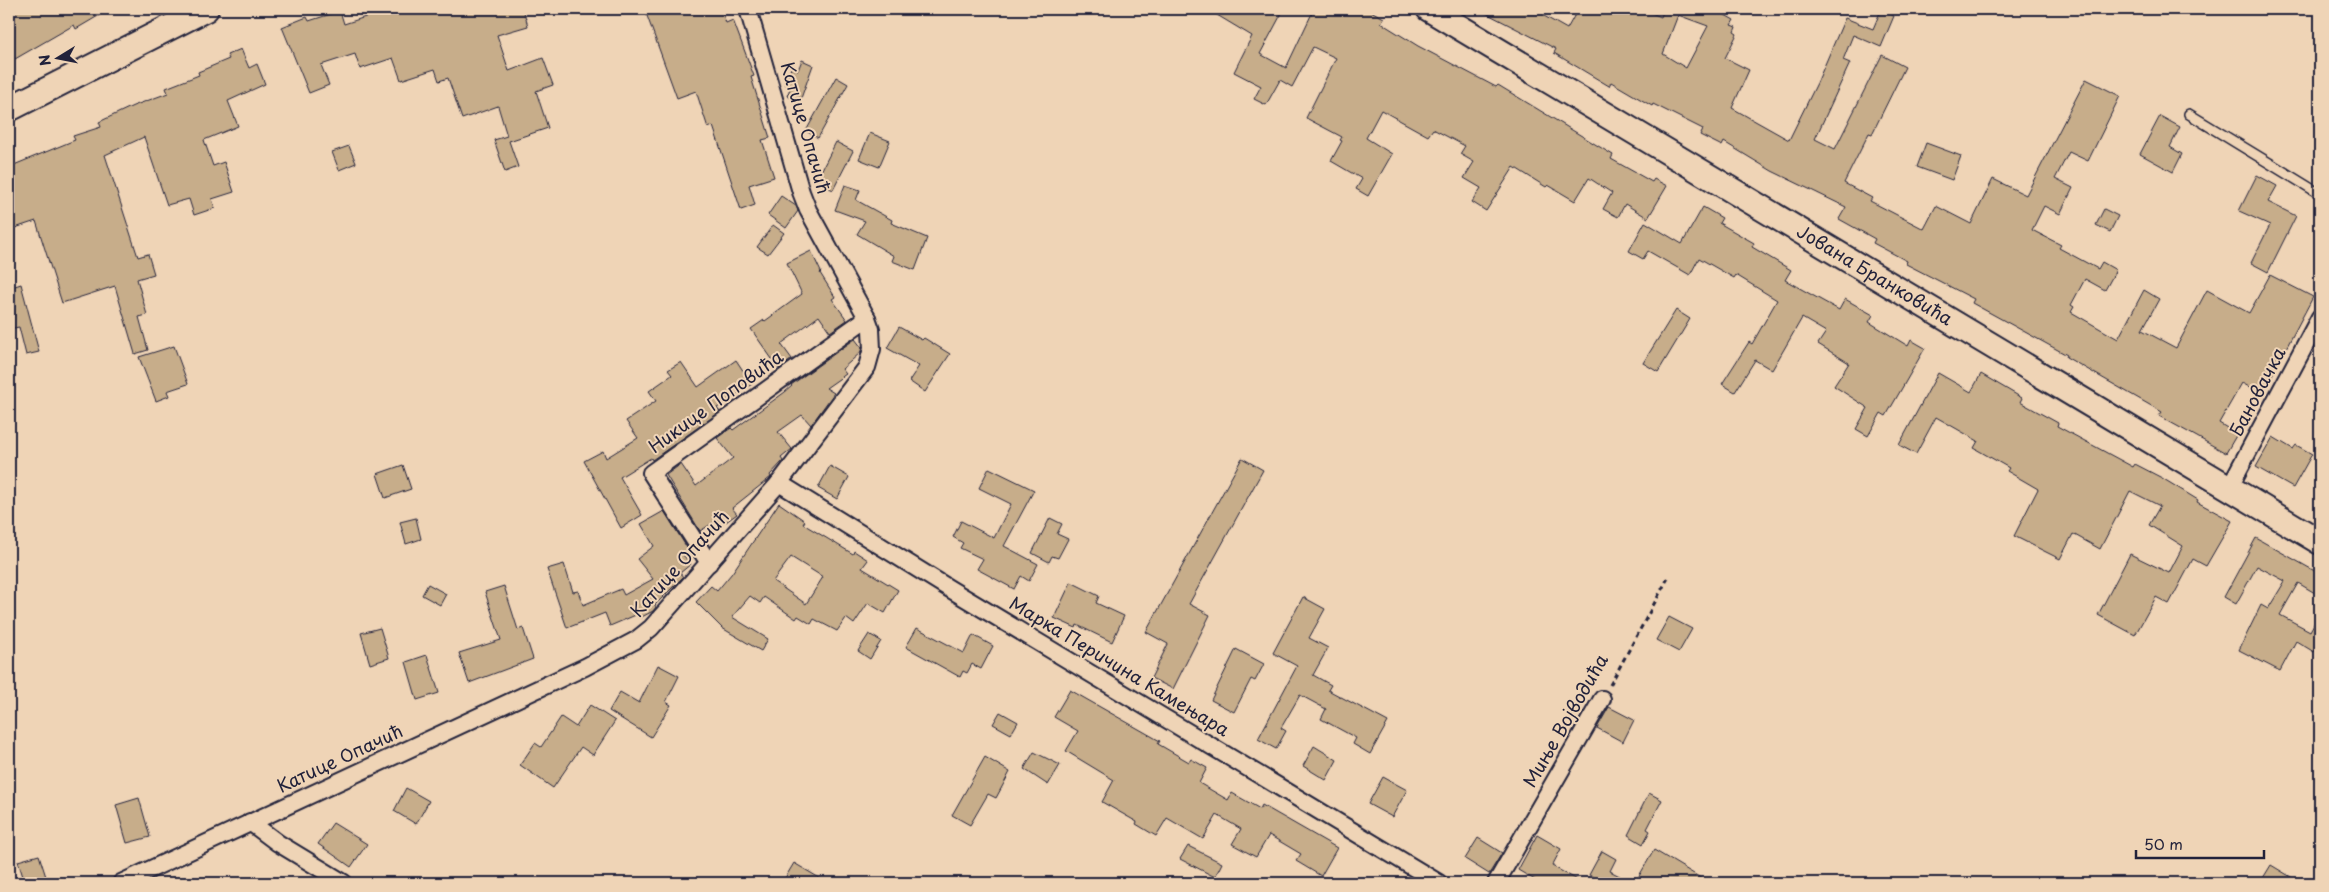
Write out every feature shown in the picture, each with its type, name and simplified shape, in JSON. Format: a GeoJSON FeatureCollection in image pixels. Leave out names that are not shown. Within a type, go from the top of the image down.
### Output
{"type":"FeatureCollection","features":[{"type":"Feature","properties":{"kind":"main road"},"geometry":{"type":"LineString","coordinates":[[9,110],[206,9]]}},
{"type":"Feature","properties":{"kind":"main road","name":"Јована Бранковића"},"geometry":{"type":"LineString","coordinates":[[1428,9],[2230,486],[2320,542]]}},
{"type":"Feature","properties":{"kind":"street","name":"Катице Опачић"},"geometry":{"type":"LineString","coordinates":[[121,883],[387,760],[619,649],[651,628],[779,483],[867,367],[872,349],[872,339],[867,318],[808,210],[801,192],[748,9]]}},
{"type":"Feature","properties":{"kind":"street","name":"Бановачка"},"geometry":{"type":"LineString","coordinates":[[2230,486],[2320,317]]}},
{"type":"Feature","properties":{"kind":"street","name":"Никице Поповића"},"geometry":{"type":"LineString","coordinates":[[709,563],[651,473],[867,318]]}},
{"type":"Feature","properties":{"kind":"street","name":"Марка Перичина Камењара"},"geometry":{"type":"LineString","coordinates":[[779,483],[1439,883]]}},
{"type":"Feature","properties":{"kind":"street","name":"Миње Војводића"},"geometry":{"type":"LineString","coordinates":[[1496,883],[1602,699]]}},
{"type":"Feature","properties":{"kind":"street"},"geometry":{"type":"LineString","coordinates":[[250,822],[278,843],[344,883]]}},
{"type":"Feature","properties":{"kind":"lane"},"geometry":{"type":"LineString","coordinates":[[2189,114],[2320,194]]}},
{"type":"Feature","properties":{"kind":"path","name":"Миње Војводића"},"geometry":{"type":"LineString","coordinates":[[1602,699],[1668,578]]}},
{"type":"Feature","properties":{"kind":"building"},"geometry":{"type":"Polygon","coordinates":[[[9,9],[110,9],[76,29],[74,25],[15,59],[9,49],[9,9]]]}},
{"type":"Feature","properties":{"kind":"building"},"geometry":{"type":"Polygon","coordinates":[[[380,9],[523,9],[528,26],[497,35],[509,71],[543,58],[553,85],[536,91],[548,128],[509,141],[518,167],[505,172],[494,140],[507,136],[498,106],[462,119],[448,78],[439,81],[435,69],[401,80],[393,58],[360,69],[355,54],[321,65],[329,85],[309,93],[282,27],[307,17],[309,21],[340,11],[344,24],[381,12],[380,9]]]}},
{"type":"Feature","properties":{"kind":"building"},"geometry":{"type":"Polygon","coordinates":[[[657,9],[721,9],[726,23],[733,20],[754,76],[751,77],[770,138],[762,140],[774,177],[749,185],[755,205],[741,210],[713,126],[708,128],[696,91],[677,98],[646,13],[657,9]]]}},
{"type":"Feature","properties":{"kind":"building"},"geometry":{"type":"Polygon","coordinates":[[[1207,9],[1284,9],[1260,54],[1286,68],[1314,9],[1367,9],[1384,18],[1381,23],[1418,46],[1496,87],[1498,85],[1613,155],[1611,159],[1652,182],[1654,179],[1667,186],[1648,218],[1625,204],[1618,217],[1603,209],[1612,193],[1589,178],[1575,201],[1548,185],[1546,187],[1514,167],[1486,211],[1472,202],[1481,188],[1464,178],[1474,162],[1460,154],[1465,146],[1433,129],[1428,136],[1381,110],[1366,138],[1392,154],[1368,196],[1356,189],[1362,179],[1331,161],[1342,141],[1340,140],[1342,137],[1306,118],[1336,58],[1313,47],[1292,87],[1280,80],[1266,105],[1254,99],[1261,86],[1234,72],[1252,36],[1207,9]]]}},
{"type":"Feature","properties":{"kind":"building"},"geometry":{"type":"Polygon","coordinates":[[[1478,9],[1548,9],[1544,16],[1567,29],[1578,9],[1642,9],[1661,17],[1664,9],[1705,9],[1715,12],[1716,10],[1734,20],[1731,25],[1736,27],[1734,32],[1737,34],[1725,58],[1749,70],[1732,108],[1789,140],[1817,83],[1845,18],[1873,29],[1881,10],[1894,16],[1881,47],[1853,35],[1843,60],[1850,63],[1815,139],[1835,149],[1882,55],[1905,67],[1872,134],[1869,133],[1844,183],[1872,198],[1870,201],[1924,229],[1936,206],[1971,224],[1993,179],[2026,195],[2086,79],[2120,96],[2088,161],[2069,152],[2055,179],[2073,188],[2060,214],[2044,206],[2032,230],[2061,245],[2059,248],[2098,269],[2102,262],[2116,270],[2105,290],[2085,279],[2071,305],[2074,307],[2071,312],[2118,339],[2144,290],[2159,299],[2142,330],[2176,348],[2207,290],[2249,313],[2270,275],[2313,297],[2262,394],[2242,383],[2219,423],[2237,434],[2226,453],[2159,416],[2162,412],[2066,357],[2067,355],[1972,303],[1974,299],[1906,264],[1907,261],[1873,243],[1875,239],[1839,219],[1846,207],[1772,171],[1724,142],[1722,146],[1700,135],[1703,129],[1653,104],[1652,106],[1611,82],[1609,86],[1554,53],[1556,49],[1478,9]],[[1678,15],[1663,54],[1686,68],[1708,26],[1678,15]]]}},
{"type":"Feature","properties":{"kind":"building"},"geometry":{"type":"Polygon","coordinates":[[[241,49],[249,68],[257,64],[265,84],[228,101],[238,126],[204,140],[213,166],[224,162],[234,192],[212,199],[215,208],[194,215],[189,199],[167,205],[144,137],[105,155],[138,257],[148,254],[154,274],[137,279],[147,315],[139,317],[148,350],[135,354],[115,286],[62,303],[36,221],[9,230],[9,167],[75,140],[73,136],[101,127],[99,122],[133,106],[168,93],[166,88],[199,75],[198,72],[229,59],[227,55],[241,49]]]}},
{"type":"Feature","properties":{"kind":"building"},"geometry":{"type":"Polygon","coordinates":[[[802,60],[813,65],[800,101],[787,96],[791,86],[785,84],[791,68],[798,70],[802,60]]]}},
{"type":"Feature","properties":{"kind":"building"},"geometry":{"type":"Polygon","coordinates":[[[836,77],[848,84],[818,138],[806,131],[836,77]]]}},
{"type":"Feature","properties":{"kind":"building"},"geometry":{"type":"Polygon","coordinates":[[[2160,116],[2180,127],[2170,147],[2182,154],[2173,172],[2140,154],[2160,116]]]}},
{"type":"Feature","properties":{"kind":"building"},"geometry":{"type":"Polygon","coordinates":[[[870,133],[890,141],[879,167],[859,159],[870,133]]]}},
{"type":"Feature","properties":{"kind":"building"},"geometry":{"type":"Polygon","coordinates":[[[836,142],[853,151],[833,190],[816,181],[836,142]]]}},
{"type":"Feature","properties":{"kind":"building"},"geometry":{"type":"Polygon","coordinates":[[[1926,143],[1961,156],[1952,180],[1917,167],[1926,143]]]}},
{"type":"Feature","properties":{"kind":"building"},"geometry":{"type":"Polygon","coordinates":[[[349,146],[356,163],[339,170],[332,152],[349,146]]]}},
{"type":"Feature","properties":{"kind":"building"},"geometry":{"type":"Polygon","coordinates":[[[2257,175],[2277,186],[2268,202],[2296,216],[2268,272],[2251,263],[2270,225],[2239,211],[2257,175]]]}},
{"type":"Feature","properties":{"kind":"building"},"geometry":{"type":"Polygon","coordinates":[[[845,185],[860,190],[856,200],[892,220],[891,223],[927,238],[915,270],[892,261],[894,256],[857,234],[865,221],[835,210],[845,185]]]}},
{"type":"Feature","properties":{"kind":"building"},"geometry":{"type":"Polygon","coordinates":[[[781,196],[796,206],[798,211],[786,228],[768,215],[781,196]]]}},
{"type":"Feature","properties":{"kind":"building"},"geometry":{"type":"Polygon","coordinates":[[[1703,207],[1722,218],[1719,223],[1754,243],[1752,247],[1791,270],[1785,280],[1839,310],[1845,299],[1873,315],[1869,322],[1908,346],[1911,340],[1925,348],[1886,416],[1881,413],[1868,436],[1856,429],[1868,408],[1834,386],[1849,363],[1818,344],[1826,332],[1802,318],[1772,370],[1755,360],[1735,392],[1722,384],[1749,342],[1752,344],[1777,300],[1736,275],[1734,278],[1699,258],[1690,275],[1648,251],[1643,259],[1629,251],[1645,222],[1682,244],[1703,207]]]}},
{"type":"Feature","properties":{"kind":"building"},"geometry":{"type":"Polygon","coordinates":[[[2104,209],[2118,216],[2110,232],[2096,225],[2104,209]]]}},
{"type":"Feature","properties":{"kind":"building"},"geometry":{"type":"Polygon","coordinates":[[[773,225],[784,233],[768,254],[757,247],[773,225]]]}},
{"type":"Feature","properties":{"kind":"building"},"geometry":{"type":"Polygon","coordinates":[[[811,251],[820,273],[835,297],[832,299],[847,320],[830,332],[819,316],[781,344],[792,359],[779,369],[751,329],[802,294],[787,263],[811,251]]]}},
{"type":"Feature","properties":{"kind":"building"},"geometry":{"type":"Polygon","coordinates":[[[21,284],[39,352],[26,355],[19,327],[9,329],[9,288],[21,284]]]}},
{"type":"Feature","properties":{"kind":"building"},"geometry":{"type":"Polygon","coordinates":[[[1676,310],[1690,319],[1658,372],[1643,363],[1676,310]]]}},
{"type":"Feature","properties":{"kind":"building"},"geometry":{"type":"Polygon","coordinates":[[[899,327],[922,340],[924,338],[950,354],[925,392],[909,381],[919,366],[887,348],[899,327]]]}},
{"type":"Feature","properties":{"kind":"building"},"geometry":{"type":"Polygon","coordinates":[[[855,339],[862,348],[860,353],[842,369],[846,374],[826,388],[834,393],[811,425],[802,415],[778,432],[792,449],[781,458],[783,461],[770,475],[771,477],[732,508],[737,514],[726,522],[723,517],[700,531],[666,475],[681,464],[696,486],[733,458],[717,438],[731,428],[733,430],[855,339]]]}},
{"type":"Feature","properties":{"kind":"building"},"geometry":{"type":"Polygon","coordinates":[[[174,346],[188,384],[167,391],[169,396],[156,401],[139,357],[174,346]]]}},
{"type":"Feature","properties":{"kind":"building"},"geometry":{"type":"Polygon","coordinates":[[[736,360],[752,384],[717,408],[720,412],[652,460],[651,458],[620,477],[642,515],[621,528],[584,461],[603,451],[606,458],[638,438],[626,421],[656,401],[649,391],[672,375],[668,370],[681,362],[698,387],[736,360]]]}},
{"type":"Feature","properties":{"kind":"building"},"geometry":{"type":"Polygon","coordinates":[[[1938,373],[1971,392],[1981,374],[2022,398],[2020,402],[2058,423],[2057,426],[2133,467],[2135,464],[2162,478],[2198,500],[2197,502],[2232,521],[2206,566],[2193,559],[2169,604],[2156,597],[2135,635],[2098,615],[2130,554],[2169,573],[2183,546],[2149,525],[2160,506],[2130,491],[2100,549],[2073,534],[2060,559],[2014,536],[2038,489],[2007,471],[2009,468],[1974,448],[1978,441],[1936,417],[1916,454],[1899,445],[1938,373]]]}},
{"type":"Feature","properties":{"kind":"building"},"geometry":{"type":"Polygon","coordinates":[[[2273,437],[2293,449],[2296,445],[2312,454],[2293,488],[2256,467],[2273,437]]]}},
{"type":"Feature","properties":{"kind":"building"},"geometry":{"type":"Polygon","coordinates":[[[1242,458],[1263,470],[1189,604],[1210,615],[1173,689],[1151,678],[1168,644],[1146,632],[1242,458]]]}},
{"type":"Feature","properties":{"kind":"building"},"geometry":{"type":"Polygon","coordinates":[[[403,465],[411,489],[385,498],[377,474],[403,465]]]}},
{"type":"Feature","properties":{"kind":"building"},"geometry":{"type":"Polygon","coordinates":[[[830,466],[849,477],[837,499],[818,488],[830,466]]]}},
{"type":"Feature","properties":{"kind":"building"},"geometry":{"type":"Polygon","coordinates":[[[989,468],[1034,490],[1004,546],[1038,564],[1029,581],[1021,576],[1014,589],[977,569],[983,559],[960,548],[963,543],[953,537],[961,521],[994,538],[1011,504],[979,488],[989,468]]]}},
{"type":"Feature","properties":{"kind":"building"},"geometry":{"type":"Polygon","coordinates":[[[779,503],[805,521],[803,524],[853,554],[854,551],[868,560],[862,568],[898,590],[885,613],[868,603],[854,624],[846,618],[837,631],[814,619],[811,624],[798,616],[796,619],[764,597],[760,603],[750,596],[732,617],[768,639],[761,651],[722,628],[696,602],[711,586],[717,591],[732,573],[779,503]],[[791,557],[773,581],[806,604],[823,577],[791,557]]]}},
{"type":"Feature","properties":{"kind":"building"},"geometry":{"type":"Polygon","coordinates":[[[664,511],[689,551],[683,555],[691,564],[680,573],[683,577],[655,605],[656,607],[653,611],[640,618],[638,614],[610,626],[605,613],[567,628],[547,569],[564,564],[573,592],[578,591],[583,605],[621,589],[624,595],[653,579],[637,559],[654,546],[641,524],[664,511]]]}},
{"type":"Feature","properties":{"kind":"building"},"geometry":{"type":"Polygon","coordinates":[[[416,518],[421,539],[406,544],[400,522],[416,518]]]}},
{"type":"Feature","properties":{"kind":"building"},"geometry":{"type":"Polygon","coordinates":[[[1050,518],[1062,524],[1057,534],[1068,539],[1058,558],[1052,556],[1049,562],[1032,553],[1050,518]]]}},
{"type":"Feature","properties":{"kind":"building"},"geometry":{"type":"Polygon","coordinates":[[[2256,538],[2320,574],[2320,596],[2298,583],[2280,615],[2310,631],[2320,613],[2320,642],[2314,652],[2296,641],[2280,671],[2239,650],[2261,605],[2268,609],[2285,581],[2257,566],[2236,604],[2224,597],[2256,538]]]}},
{"type":"Feature","properties":{"kind":"building"},"geometry":{"type":"Polygon","coordinates":[[[1071,582],[1099,596],[1096,603],[1124,616],[1112,642],[1077,625],[1076,628],[1054,618],[1071,582]]]}},
{"type":"Feature","properties":{"kind":"building"},"geometry":{"type":"Polygon","coordinates":[[[428,584],[446,594],[440,605],[422,595],[428,584]]]}},
{"type":"Feature","properties":{"kind":"building"},"geometry":{"type":"Polygon","coordinates":[[[504,586],[518,630],[523,628],[533,659],[469,683],[459,653],[501,640],[485,592],[504,586]]]}},
{"type":"Feature","properties":{"kind":"building"},"geometry":{"type":"Polygon","coordinates":[[[1303,597],[1325,609],[1309,638],[1328,648],[1313,675],[1331,685],[1328,690],[1388,722],[1370,754],[1353,744],[1356,738],[1321,719],[1326,709],[1300,695],[1281,728],[1286,731],[1276,749],[1258,739],[1297,666],[1273,653],[1303,597]]]}},
{"type":"Feature","properties":{"kind":"building"},"geometry":{"type":"Polygon","coordinates":[[[1669,617],[1692,629],[1679,652],[1656,640],[1669,617]]]}},
{"type":"Feature","properties":{"kind":"building"},"geometry":{"type":"Polygon","coordinates":[[[380,628],[389,658],[370,664],[361,633],[380,628]]]}},
{"type":"Feature","properties":{"kind":"building"},"geometry":{"type":"Polygon","coordinates":[[[917,628],[964,653],[973,635],[993,646],[981,669],[972,664],[967,673],[963,671],[960,677],[906,647],[917,628]]]}},
{"type":"Feature","properties":{"kind":"building"},"geometry":{"type":"Polygon","coordinates":[[[869,634],[881,641],[870,659],[858,651],[869,634]]]}},
{"type":"Feature","properties":{"kind":"building"},"geometry":{"type":"Polygon","coordinates":[[[1236,649],[1264,664],[1255,681],[1251,679],[1234,712],[1211,700],[1236,649]]]}},
{"type":"Feature","properties":{"kind":"building"},"geometry":{"type":"Polygon","coordinates":[[[427,655],[439,693],[417,700],[406,662],[427,655]]]}},
{"type":"Feature","properties":{"kind":"building"},"geometry":{"type":"Polygon","coordinates":[[[658,665],[679,676],[666,702],[671,705],[651,737],[609,711],[620,692],[639,703],[658,665]]]}},
{"type":"Feature","properties":{"kind":"building"},"geometry":{"type":"Polygon","coordinates":[[[1070,690],[1160,741],[1158,744],[1189,762],[1191,759],[1207,768],[1199,783],[1228,800],[1232,793],[1260,809],[1262,805],[1337,848],[1321,876],[1296,861],[1301,854],[1269,835],[1256,857],[1232,844],[1241,829],[1217,815],[1203,839],[1167,818],[1156,836],[1136,824],[1137,822],[1102,802],[1114,780],[1066,751],[1078,731],[1054,717],[1070,690]]]}},
{"type":"Feature","properties":{"kind":"building"},"geometry":{"type":"Polygon","coordinates":[[[590,705],[615,721],[593,755],[581,747],[553,788],[520,765],[535,743],[541,747],[561,717],[576,727],[590,705]]]}},
{"type":"Feature","properties":{"kind":"building"},"geometry":{"type":"Polygon","coordinates":[[[1609,707],[1634,720],[1623,742],[1597,728],[1609,707]]]}},
{"type":"Feature","properties":{"kind":"building"},"geometry":{"type":"Polygon","coordinates":[[[1000,712],[1018,722],[1011,734],[993,724],[1000,712]]]}},
{"type":"Feature","properties":{"kind":"building"},"geometry":{"type":"Polygon","coordinates":[[[1314,746],[1337,760],[1326,780],[1303,766],[1314,746]]]}},
{"type":"Feature","properties":{"kind":"building"},"geometry":{"type":"Polygon","coordinates":[[[1034,752],[1060,765],[1048,785],[1024,769],[1034,752]]]}},
{"type":"Feature","properties":{"kind":"building"},"geometry":{"type":"Polygon","coordinates":[[[985,757],[1010,772],[996,798],[988,794],[970,825],[952,815],[985,757]]]}},
{"type":"Feature","properties":{"kind":"building"},"geometry":{"type":"Polygon","coordinates":[[[1383,777],[1407,790],[1392,817],[1368,804],[1383,777]]]}},
{"type":"Feature","properties":{"kind":"building"},"geometry":{"type":"Polygon","coordinates":[[[406,788],[429,801],[416,824],[394,811],[406,788]]]}},
{"type":"Feature","properties":{"kind":"building"},"geometry":{"type":"Polygon","coordinates":[[[1649,793],[1662,800],[1647,829],[1650,831],[1643,844],[1628,835],[1649,793]]]}},
{"type":"Feature","properties":{"kind":"building"},"geometry":{"type":"Polygon","coordinates":[[[139,798],[150,837],[127,843],[116,805],[139,798]]]}},
{"type":"Feature","properties":{"kind":"building"},"geometry":{"type":"Polygon","coordinates":[[[333,823],[367,844],[351,867],[318,844],[333,823]]]}},
{"type":"Feature","properties":{"kind":"building"},"geometry":{"type":"Polygon","coordinates":[[[1537,835],[1561,849],[1552,866],[1583,883],[1540,883],[1518,870],[1537,835]]]}},
{"type":"Feature","properties":{"kind":"building"},"geometry":{"type":"Polygon","coordinates":[[[1478,838],[1502,853],[1489,874],[1465,859],[1478,838]]]}},
{"type":"Feature","properties":{"kind":"building"},"geometry":{"type":"Polygon","coordinates":[[[1188,846],[1222,863],[1215,877],[1180,859],[1188,846]]]}},
{"type":"Feature","properties":{"kind":"building"},"geometry":{"type":"Polygon","coordinates":[[[1654,850],[1709,883],[1635,883],[1654,850]]]}},
{"type":"Feature","properties":{"kind":"building"},"geometry":{"type":"Polygon","coordinates":[[[1602,851],[1616,859],[1610,871],[1633,883],[1604,883],[1589,875],[1602,851]]]}},
{"type":"Feature","properties":{"kind":"building"},"geometry":{"type":"Polygon","coordinates":[[[39,855],[48,883],[25,883],[18,861],[39,855]]]}},
{"type":"Feature","properties":{"kind":"building"},"geometry":{"type":"Polygon","coordinates":[[[794,863],[828,883],[782,883],[794,863]]]}},
{"type":"Feature","properties":{"kind":"building"},"geometry":{"type":"Polygon","coordinates":[[[2271,865],[2301,883],[2260,883],[2271,865]]]}}]}
